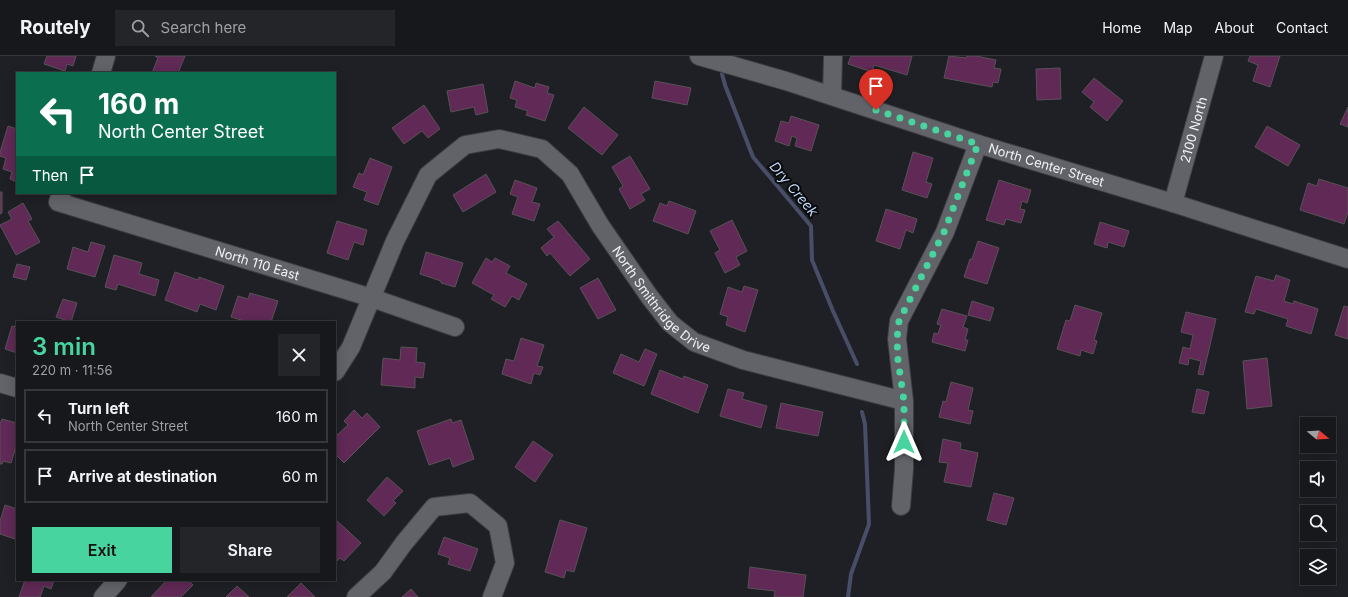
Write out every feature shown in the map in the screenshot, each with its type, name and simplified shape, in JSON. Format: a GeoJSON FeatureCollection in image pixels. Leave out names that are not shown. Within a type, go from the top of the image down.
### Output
{"type":"FeatureCollection","features":[{"type":"Feature","properties":{"kind":"street"},"geometry":{"type":"LineString","coordinates":[[101,72],[106,56]]}},
{"type":"Feature","properties":{"kind":"street","name":"North Center Street"},"geometry":{"type":"LineString","coordinates":[[699,56],[786,80],[978,144],[1173,203],[1348,259]]}},
{"type":"Feature","properties":{"kind":"street"},"geometry":{"type":"LineString","coordinates":[[832,96],[833,56]]}},
{"type":"Feature","properties":{"kind":"street","name":"2100 North"},"geometry":{"type":"LineString","coordinates":[[1173,203],[1214,56]]}},
{"type":"Feature","properties":{"kind":"street","name":"North Smithridge Drive"},"geometry":{"type":"LineString","coordinates":[[372,298],[395,241],[428,175],[465,145],[499,139],[542,149],[570,174],[600,226],[649,296],[670,323],[694,342],[742,360],[904,401]]}},
{"type":"Feature","properties":{"kind":"street"},"geometry":{"type":"LineString","coordinates":[[901,506],[904,469],[904,401],[898,360],[897,339],[899,321],[944,232],[978,144]]}},
{"type":"Feature","properties":{"kind":"street","name":"North 110 East"},"geometry":{"type":"LineString","coordinates":[[60,198],[372,298],[455,327]]}},
{"type":"Feature","properties":{"kind":"street"},"geometry":{"type":"LineString","coordinates":[[336,370],[351,347],[372,298]]}},
{"type":"Feature","properties":{"kind":"street"},"geometry":{"type":"LineString","coordinates":[[0,383],[16,388]]}},
{"type":"Feature","properties":{"kind":"street"},"geometry":{"type":"LineString","coordinates":[[356,597],[383,572],[404,542],[434,507],[470,503],[498,526],[506,563],[492,597]]}},
{"type":"Feature","properties":{"kind":"street"},"geometry":{"type":"LineString","coordinates":[[103,597],[117,581]]}},
{"type":"Feature","properties":{"kind":"building"},"geometry":{"type":"Polygon","coordinates":[[[47,56],[76,56],[73,66],[67,64],[65,71],[44,64],[47,56]]]}},
{"type":"Feature","properties":{"kind":"building"},"geometry":{"type":"Polygon","coordinates":[[[155,56],[185,56],[178,72],[152,72],[158,58],[155,56]]]}},
{"type":"Feature","properties":{"kind":"building"},"geometry":{"type":"Polygon","coordinates":[[[851,56],[912,56],[907,75],[874,65],[872,72],[848,64],[851,56]]]}},
{"type":"Feature","properties":{"kind":"building"},"geometry":{"type":"Polygon","coordinates":[[[949,56],[966,58],[967,56],[976,56],[996,60],[994,68],[1001,69],[998,83],[993,82],[992,87],[944,78],[949,56]]]}},
{"type":"Feature","properties":{"kind":"building"},"geometry":{"type":"Polygon","coordinates":[[[1250,56],[1280,56],[1270,87],[1253,81],[1258,65],[1248,61],[1250,56]]]}},
{"type":"Feature","properties":{"kind":"building"},"geometry":{"type":"Polygon","coordinates":[[[1060,68],[1061,99],[1037,100],[1036,69],[1060,68]]]}},
{"type":"Feature","properties":{"kind":"building"},"geometry":{"type":"Polygon","coordinates":[[[1094,78],[1123,101],[1107,121],[1090,107],[1094,102],[1082,92],[1094,78]]]}},
{"type":"Feature","properties":{"kind":"building"},"geometry":{"type":"Polygon","coordinates":[[[515,81],[535,88],[536,83],[549,87],[547,93],[554,95],[545,121],[526,115],[528,111],[515,107],[517,100],[510,98],[515,81]]]}},
{"type":"Feature","properties":{"kind":"building"},"geometry":{"type":"Polygon","coordinates":[[[655,81],[691,88],[687,105],[652,98],[655,81]]]}},
{"type":"Feature","properties":{"kind":"building"},"geometry":{"type":"Polygon","coordinates":[[[483,84],[488,112],[476,115],[474,107],[451,112],[447,91],[483,84]]]}},
{"type":"Feature","properties":{"kind":"building"},"geometry":{"type":"Polygon","coordinates":[[[424,105],[440,129],[428,138],[422,131],[404,144],[392,128],[424,105]]]}},
{"type":"Feature","properties":{"kind":"building"},"geometry":{"type":"Polygon","coordinates":[[[584,107],[618,135],[602,155],[568,128],[584,107]]]}},
{"type":"Feature","properties":{"kind":"building"},"geometry":{"type":"Polygon","coordinates":[[[1348,107],[1348,127],[1340,124],[1348,107]]]}},
{"type":"Feature","properties":{"kind":"building"},"geometry":{"type":"Polygon","coordinates":[[[791,116],[819,125],[811,151],[795,146],[797,138],[792,136],[789,146],[775,141],[781,121],[789,123],[791,116]]]}},
{"type":"Feature","properties":{"kind":"building"},"geometry":{"type":"Polygon","coordinates":[[[8,126],[16,129],[16,182],[10,179],[12,172],[3,169],[6,158],[0,156],[8,126]]]}},
{"type":"Feature","properties":{"kind":"building"},"geometry":{"type":"Polygon","coordinates":[[[1267,126],[1300,145],[1288,166],[1255,147],[1267,126]]]}},
{"type":"Feature","properties":{"kind":"building"},"geometry":{"type":"Polygon","coordinates":[[[913,152],[933,158],[926,182],[932,184],[927,198],[902,190],[913,152]]]}},
{"type":"Feature","properties":{"kind":"building"},"geometry":{"type":"Polygon","coordinates":[[[630,156],[650,189],[641,194],[645,200],[630,209],[619,189],[623,186],[612,167],[630,156]]]}},
{"type":"Feature","properties":{"kind":"building"},"geometry":{"type":"Polygon","coordinates":[[[370,158],[392,167],[378,205],[364,200],[367,192],[353,187],[359,173],[363,175],[370,158]]]}},
{"type":"Feature","properties":{"kind":"building"},"geometry":{"type":"Polygon","coordinates":[[[486,174],[496,192],[463,212],[453,195],[486,174]]]}},
{"type":"Feature","properties":{"kind":"building"},"geometry":{"type":"Polygon","coordinates":[[[1319,179],[1348,188],[1348,212],[1344,224],[1300,210],[1308,183],[1317,186],[1319,179]]]}},
{"type":"Feature","properties":{"kind":"building"},"geometry":{"type":"Polygon","coordinates":[[[515,180],[537,188],[532,202],[540,204],[534,221],[512,214],[518,197],[510,194],[515,180]]]}},
{"type":"Feature","properties":{"kind":"building"},"geometry":{"type":"Polygon","coordinates":[[[999,180],[1031,190],[1027,203],[1022,201],[1020,209],[1025,210],[1021,223],[1006,219],[1004,225],[986,220],[999,180]]]}},
{"type":"Feature","properties":{"kind":"building"},"geometry":{"type":"Polygon","coordinates":[[[0,192],[2,192],[2,213],[0,214],[0,192]]]}},
{"type":"Feature","properties":{"kind":"building"},"geometry":{"type":"Polygon","coordinates":[[[669,201],[696,211],[688,234],[653,221],[660,203],[667,206],[669,201]]]}},
{"type":"Feature","properties":{"kind":"building"},"geometry":{"type":"Polygon","coordinates":[[[23,203],[32,219],[28,221],[40,242],[16,255],[0,225],[12,219],[8,212],[23,203]]]}},
{"type":"Feature","properties":{"kind":"building"},"geometry":{"type":"Polygon","coordinates":[[[886,209],[917,219],[913,233],[906,230],[900,249],[876,241],[886,209]]]}},
{"type":"Feature","properties":{"kind":"building"},"geometry":{"type":"Polygon","coordinates":[[[732,220],[747,251],[736,257],[740,265],[725,273],[715,253],[720,250],[710,231],[732,220]]]}},
{"type":"Feature","properties":{"kind":"building"},"geometry":{"type":"Polygon","coordinates":[[[337,221],[367,230],[363,245],[354,242],[348,260],[327,253],[337,221]]]}},
{"type":"Feature","properties":{"kind":"building"},"geometry":{"type":"Polygon","coordinates":[[[558,221],[590,259],[570,276],[550,253],[547,256],[541,248],[554,237],[547,229],[558,221]]]}},
{"type":"Feature","properties":{"kind":"building"},"geometry":{"type":"Polygon","coordinates":[[[1100,222],[1129,231],[1124,247],[1108,242],[1107,248],[1094,244],[1100,222]]]}},
{"type":"Feature","properties":{"kind":"building"},"geometry":{"type":"Polygon","coordinates":[[[978,241],[999,248],[987,284],[964,277],[978,241]]]}},
{"type":"Feature","properties":{"kind":"building"},"geometry":{"type":"Polygon","coordinates":[[[91,242],[105,246],[95,277],[67,269],[73,247],[88,252],[91,242]]]}},
{"type":"Feature","properties":{"kind":"building"},"geometry":{"type":"Polygon","coordinates":[[[426,252],[463,263],[455,287],[420,274],[426,252]]]}},
{"type":"Feature","properties":{"kind":"building"},"geometry":{"type":"Polygon","coordinates":[[[114,255],[142,263],[139,274],[159,280],[155,296],[118,284],[116,290],[105,287],[114,255]]]}},
{"type":"Feature","properties":{"kind":"building"},"geometry":{"type":"Polygon","coordinates":[[[486,258],[492,262],[495,258],[510,266],[506,273],[527,284],[519,300],[512,296],[505,307],[491,299],[494,295],[472,283],[486,258]]]}},
{"type":"Feature","properties":{"kind":"building"},"geometry":{"type":"Polygon","coordinates":[[[17,264],[30,267],[26,280],[13,277],[17,264]]]}},
{"type":"Feature","properties":{"kind":"building"},"geometry":{"type":"Polygon","coordinates":[[[175,272],[198,280],[199,277],[224,286],[216,310],[200,304],[197,312],[165,300],[175,272]]]}},
{"type":"Feature","properties":{"kind":"building"},"geometry":{"type":"Polygon","coordinates":[[[1276,275],[1290,280],[1284,301],[1293,304],[1294,301],[1318,309],[1311,334],[1286,326],[1288,319],[1256,309],[1254,314],[1245,312],[1256,276],[1274,281],[1276,275]]]}},
{"type":"Feature","properties":{"kind":"building"},"geometry":{"type":"Polygon","coordinates":[[[598,278],[616,310],[598,319],[580,288],[598,278]]]}},
{"type":"Feature","properties":{"kind":"building"},"geometry":{"type":"Polygon","coordinates":[[[744,286],[758,290],[745,332],[726,325],[728,317],[720,314],[728,287],[742,292],[744,286]]]}},
{"type":"Feature","properties":{"kind":"building"},"geometry":{"type":"Polygon","coordinates":[[[250,293],[278,301],[271,321],[245,321],[231,317],[238,296],[248,299],[250,293]]]}},
{"type":"Feature","properties":{"kind":"building"},"geometry":{"type":"Polygon","coordinates":[[[63,299],[77,303],[71,321],[56,317],[63,299]]]}},
{"type":"Feature","properties":{"kind":"building"},"geometry":{"type":"Polygon","coordinates":[[[972,301],[994,308],[990,321],[968,315],[972,301]]]}},
{"type":"Feature","properties":{"kind":"building"},"geometry":{"type":"Polygon","coordinates":[[[1075,305],[1102,313],[1094,340],[1097,341],[1093,354],[1081,350],[1080,356],[1057,349],[1066,320],[1070,321],[1075,305]]]}},
{"type":"Feature","properties":{"kind":"building"},"geometry":{"type":"Polygon","coordinates":[[[1344,306],[1348,307],[1348,339],[1335,335],[1344,306]]]}},
{"type":"Feature","properties":{"kind":"building"},"geometry":{"type":"Polygon","coordinates":[[[942,309],[967,316],[963,327],[968,329],[965,340],[968,340],[965,351],[932,342],[934,333],[938,334],[941,325],[937,324],[942,309]]]}},
{"type":"Feature","properties":{"kind":"building"},"geometry":{"type":"Polygon","coordinates":[[[1186,312],[1216,319],[1203,375],[1198,374],[1201,361],[1189,358],[1188,365],[1179,363],[1183,347],[1190,349],[1193,335],[1181,332],[1186,312]]]}},
{"type":"Feature","properties":{"kind":"building"},"geometry":{"type":"Polygon","coordinates":[[[12,326],[16,327],[16,353],[5,349],[12,326]]]}},
{"type":"Feature","properties":{"kind":"building"},"geometry":{"type":"Polygon","coordinates":[[[521,338],[544,345],[537,366],[543,367],[540,375],[534,373],[531,384],[502,374],[506,359],[514,361],[521,338]]]}},
{"type":"Feature","properties":{"kind":"building"},"geometry":{"type":"Polygon","coordinates":[[[401,347],[417,348],[416,362],[425,363],[423,378],[415,377],[415,388],[381,385],[383,358],[400,360],[401,347]]]}},
{"type":"Feature","properties":{"kind":"building"},"geometry":{"type":"Polygon","coordinates":[[[645,349],[657,354],[644,386],[613,373],[621,354],[639,362],[645,349]]]}},
{"type":"Feature","properties":{"kind":"building"},"geometry":{"type":"Polygon","coordinates":[[[1267,358],[1272,406],[1247,409],[1243,361],[1267,358]]]}},
{"type":"Feature","properties":{"kind":"building"},"geometry":{"type":"Polygon","coordinates":[[[660,370],[683,379],[684,376],[708,385],[698,413],[651,394],[660,370]]]}},
{"type":"Feature","properties":{"kind":"building"},"geometry":{"type":"Polygon","coordinates":[[[951,382],[973,388],[968,410],[973,411],[970,424],[939,417],[943,401],[946,402],[951,382]]]}},
{"type":"Feature","properties":{"kind":"building"},"geometry":{"type":"Polygon","coordinates":[[[728,389],[744,393],[742,399],[767,406],[761,428],[720,416],[728,389]]]}},
{"type":"Feature","properties":{"kind":"building"},"geometry":{"type":"Polygon","coordinates":[[[1197,389],[1209,392],[1204,414],[1192,412],[1197,389]]]}},
{"type":"Feature","properties":{"kind":"building"},"geometry":{"type":"Polygon","coordinates":[[[781,403],[823,412],[818,436],[776,428],[781,403]]]}},
{"type":"Feature","properties":{"kind":"building"},"geometry":{"type":"Polygon","coordinates":[[[354,410],[362,418],[367,413],[380,427],[344,463],[336,455],[336,436],[348,425],[344,421],[354,410]]]}},
{"type":"Feature","properties":{"kind":"building"},"geometry":{"type":"Polygon","coordinates":[[[2,419],[16,423],[16,446],[11,463],[3,461],[2,464],[0,464],[0,424],[2,419]]]}},
{"type":"Feature","properties":{"kind":"building"},"geometry":{"type":"Polygon","coordinates":[[[451,419],[452,423],[461,420],[474,459],[453,467],[450,458],[429,465],[417,431],[451,419]]]}},
{"type":"Feature","properties":{"kind":"building"},"geometry":{"type":"Polygon","coordinates":[[[943,439],[961,443],[960,449],[978,453],[971,487],[944,482],[948,463],[939,462],[943,439]]]}},
{"type":"Feature","properties":{"kind":"building"},"geometry":{"type":"Polygon","coordinates":[[[533,441],[553,455],[535,482],[515,467],[533,441]]]}},
{"type":"Feature","properties":{"kind":"building"},"geometry":{"type":"Polygon","coordinates":[[[387,477],[403,491],[393,501],[396,503],[384,516],[367,500],[387,477]]]}},
{"type":"Feature","properties":{"kind":"building"},"geometry":{"type":"Polygon","coordinates":[[[994,493],[1014,498],[1006,525],[987,520],[994,493]]]}},
{"type":"Feature","properties":{"kind":"building"},"geometry":{"type":"Polygon","coordinates":[[[5,505],[16,509],[15,539],[0,534],[0,521],[5,505]]]}},
{"type":"Feature","properties":{"kind":"building"},"geometry":{"type":"Polygon","coordinates":[[[336,520],[361,543],[344,561],[340,558],[336,562],[336,520]]]}},
{"type":"Feature","properties":{"kind":"building"},"geometry":{"type":"Polygon","coordinates":[[[560,520],[587,528],[574,572],[566,570],[564,578],[545,572],[560,520]]]}},
{"type":"Feature","properties":{"kind":"building"},"geometry":{"type":"Polygon","coordinates":[[[444,537],[478,549],[470,571],[448,564],[450,558],[438,554],[444,537]]]}},
{"type":"Feature","properties":{"kind":"building"},"geometry":{"type":"Polygon","coordinates":[[[750,567],[806,575],[803,597],[774,597],[775,591],[748,588],[750,567]]]}},
{"type":"Feature","properties":{"kind":"building"},"geometry":{"type":"Polygon","coordinates":[[[25,581],[54,581],[51,589],[44,586],[40,597],[19,597],[25,581]]]}},
{"type":"Feature","properties":{"kind":"building"},"geometry":{"type":"Polygon","coordinates":[[[166,581],[189,581],[193,585],[181,597],[151,597],[166,581]]]}},
{"type":"Feature","properties":{"kind":"building"},"geometry":{"type":"Polygon","coordinates":[[[301,583],[315,597],[287,597],[301,583]]]}},
{"type":"Feature","properties":{"kind":"building"},"geometry":{"type":"Polygon","coordinates":[[[237,586],[249,597],[226,597],[237,586]]]}},
{"type":"Feature","properties":{"kind":"building"},"geometry":{"type":"Polygon","coordinates":[[[411,589],[418,597],[402,597],[411,589]]]}},
{"type":"Feature","properties":{"kind":"waterway","name":"Dry Creek"},"geometry":{"type":"LineString","coordinates":[[722,74],[753,157],[811,226],[812,260],[857,364]]}},
{"type":"Feature","properties":{"kind":"waterway","name":"Dry Creek"},"geometry":{"type":"LineString","coordinates":[[848,597],[851,574],[869,524],[865,424],[862,412]]}},
{"type":"Feature","properties":{"kind":"route"},"geometry":{"type":"LineString","coordinates":[[876,110],[978,144],[944,232],[899,321],[897,339],[898,360],[904,401],[904,442]]}}]}
